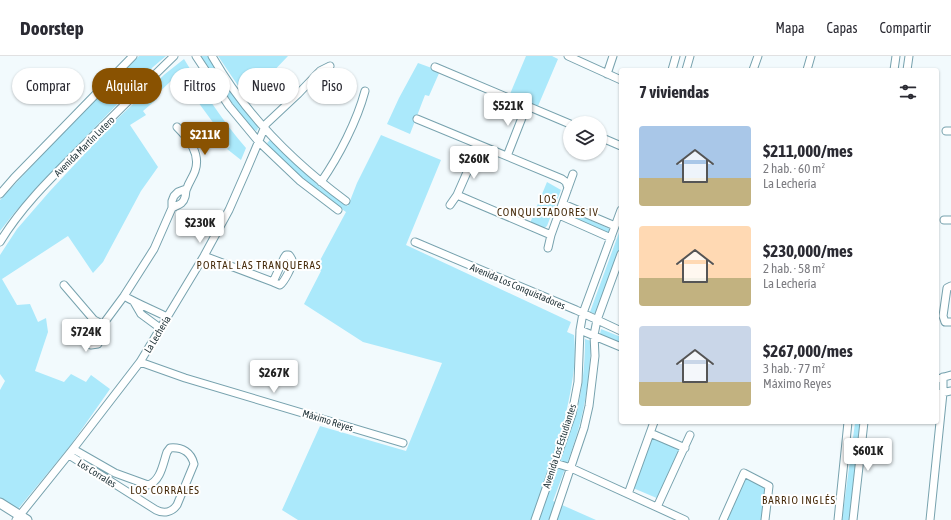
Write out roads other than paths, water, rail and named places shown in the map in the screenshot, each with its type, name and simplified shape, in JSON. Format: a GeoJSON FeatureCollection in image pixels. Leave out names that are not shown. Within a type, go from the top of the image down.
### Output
{"type":"FeatureCollection","features":[{"type":"Feature","properties":{"kind":"main road"},"geometry":{"type":"LineString","coordinates":[[0,503],[21,518]]}},
{"type":"Feature","properties":{"kind":"street"},"geometry":{"type":"LineString","coordinates":[[0,194],[134,56]]}},
{"type":"Feature","properties":{"kind":"street","name":"Avenida Martín Lutero"},"geometry":{"type":"LineString","coordinates":[[0,242],[17,217],[35,196],[72,157],[174,56]]}},
{"type":"Feature","properties":{"kind":"street"},"geometry":{"type":"LineString","coordinates":[[196,56],[230,106],[258,141],[300,181],[338,210]]}},
{"type":"Feature","properties":{"kind":"street"},"geometry":{"type":"LineString","coordinates":[[212,56],[237,94],[263,127],[308,172],[346,201]]}},
{"type":"Feature","properties":{"kind":"street"},"geometry":{"type":"LineString","coordinates":[[568,56],[619,79]]}},
{"type":"Feature","properties":{"kind":"street"},"geometry":{"type":"LineString","coordinates":[[607,74],[613,56]]}},
{"type":"Feature","properties":{"kind":"street"},"geometry":{"type":"LineString","coordinates":[[673,68],[676,56]]}},
{"type":"Feature","properties":{"kind":"street"},"geometry":{"type":"LineString","coordinates":[[687,68],[690,56]]}},
{"type":"Feature","properties":{"kind":"street"},"geometry":{"type":"LineString","coordinates":[[754,68],[758,56]]}},
{"type":"Feature","properties":{"kind":"street"},"geometry":{"type":"LineString","coordinates":[[807,68],[810,56]]}},
{"type":"Feature","properties":{"kind":"street"},"geometry":{"type":"LineString","coordinates":[[894,68],[896,56]]}},
{"type":"Feature","properties":{"kind":"street"},"geometry":{"type":"LineString","coordinates":[[907,68],[909,56]]}},
{"type":"Feature","properties":{"kind":"street"},"geometry":{"type":"LineString","coordinates":[[263,127],[320,71],[330,66]]}},
{"type":"Feature","properties":{"kind":"street"},"geometry":{"type":"LineString","coordinates":[[435,67],[563,121]]}},
{"type":"Feature","properties":{"kind":"street"},"geometry":{"type":"LineString","coordinates":[[321,182],[341,150],[361,106],[365,90]]}},
{"type":"Feature","properties":{"kind":"street"},"geometry":{"type":"LineString","coordinates":[[507,156],[527,105]]}},
{"type":"Feature","properties":{"kind":"street"},"geometry":{"type":"LineString","coordinates":[[417,118],[564,180],[568,188]]}},
{"type":"Feature","properties":{"kind":"street"},"geometry":{"type":"LineString","coordinates":[[172,208],[183,202],[186,196],[186,189],[196,170],[195,153],[188,138],[177,127]]}},
{"type":"Feature","properties":{"kind":"street","name":"La Lechería"},"geometry":{"type":"LineString","coordinates":[[21,518],[140,362],[204,256],[229,210],[263,127]]}},
{"type":"Feature","properties":{"kind":"street"},"geometry":{"type":"LineString","coordinates":[[607,140],[619,145]]}},
{"type":"Feature","properties":{"kind":"street"},"geometry":{"type":"LineString","coordinates":[[450,205],[457,195],[479,145]]}},
{"type":"Feature","properties":{"kind":"street"},"geometry":{"type":"LineString","coordinates":[[548,248],[551,235],[573,174]]}},
{"type":"Feature","properties":{"kind":"street"},"geometry":{"type":"LineString","coordinates":[[94,320],[84,335],[86,343],[91,345],[98,344],[104,323],[124,296],[154,249],[172,208],[174,195],[186,189]]}},
{"type":"Feature","properties":{"kind":"street"},"geometry":{"type":"LineString","coordinates":[[457,195],[551,235]]}},
{"type":"Feature","properties":{"kind":"street"},"geometry":{"type":"LineString","coordinates":[[563,204],[615,226]]}},
{"type":"Feature","properties":{"kind":"street"},"geometry":{"type":"LineString","coordinates":[[559,215],[611,238]]}},
{"type":"Feature","properties":{"kind":"street","name":"Avenida Los Estudiantes"},"geometry":{"type":"LineString","coordinates":[[535,520],[572,414],[578,382],[580,330],[584,313],[619,215]]}},
{"type":"Feature","properties":{"kind":"street","name":"Avenida Los Conquistadores"},"geometry":{"type":"LineString","coordinates":[[415,242],[584,313],[619,330]]}},
{"type":"Feature","properties":{"kind":"street"},"geometry":{"type":"LineString","coordinates":[[204,256],[273,282]]}},
{"type":"Feature","properties":{"kind":"street","name":"Avenida Los Estudiantes"},"geometry":{"type":"LineString","coordinates":[[553,520],[584,428],[589,406],[595,356],[594,335],[597,320],[619,260]]}},
{"type":"Feature","properties":{"kind":"street"},"geometry":{"type":"LineString","coordinates":[[64,284],[94,320],[104,323]]}},
{"type":"Feature","properties":{"kind":"street"},"geometry":{"type":"LineString","coordinates":[[951,286],[947,288],[943,316],[944,321],[951,322]]}},
{"type":"Feature","properties":{"kind":"street"},"geometry":{"type":"LineString","coordinates":[[124,296],[134,302],[167,316]]}},
{"type":"Feature","properties":{"kind":"street"},"geometry":{"type":"LineString","coordinates":[[134,302],[141,314],[160,328]]}},
{"type":"Feature","properties":{"kind":"street"},"geometry":{"type":"LineString","coordinates":[[580,330],[619,346]]}},
{"type":"Feature","properties":{"kind":"street","name":"Máximo Reyes"},"geometry":{"type":"LineString","coordinates":[[140,362],[185,378],[402,443]]}},
{"type":"Feature","properties":{"kind":"street"},"geometry":{"type":"LineString","coordinates":[[939,406],[940,378],[951,375]]}},
{"type":"Feature","properties":{"kind":"street"},"geometry":{"type":"LineString","coordinates":[[940,393],[951,391]]}},
{"type":"Feature","properties":{"kind":"street"},"geometry":{"type":"LineString","coordinates":[[628,494],[653,424]]}},
{"type":"Feature","properties":{"kind":"street"},"geometry":{"type":"LineString","coordinates":[[838,520],[848,424]]}},
{"type":"Feature","properties":{"kind":"street"},"geometry":{"type":"LineString","coordinates":[[853,520],[864,424]]}},
{"type":"Feature","properties":{"kind":"street"},"geometry":{"type":"LineString","coordinates":[[930,520],[938,424]]}},
{"type":"Feature","properties":{"kind":"street"},"geometry":{"type":"LineString","coordinates":[[650,433],[685,448]]}},
{"type":"Feature","properties":{"kind":"street"},"geometry":{"type":"LineString","coordinates":[[657,507],[690,435]]}},
{"type":"Feature","properties":{"kind":"street","name":"Los Corrales"},"geometry":{"type":"LineString","coordinates":[[170,448],[178,448],[186,451],[193,460],[194,464],[179,502],[172,510],[159,512],[71,452],[130,479],[148,485],[153,484],[157,479],[167,452],[170,448]]}},
{"type":"Feature","properties":{"kind":"street"},"geometry":{"type":"LineString","coordinates":[[555,463],[571,468],[685,520]]}},
{"type":"Feature","properties":{"kind":"street"},"geometry":{"type":"LineString","coordinates":[[723,520],[744,473],[769,486],[765,520]]}},
{"type":"Feature","properties":{"kind":"street","name":"Los Corrales"},"geometry":{"type":"LineString","coordinates":[[126,490],[130,479]]}},
{"type":"Feature","properties":{"kind":"district","name":"LOS CONQUISTADORES IV"},"geometry":{"type":"Point","coordinates":[548,205]}},
{"type":"Feature","properties":{"kind":"district","name":"PORTAL LAS TRANQUERAS"},"geometry":{"type":"Point","coordinates":[259,265]}},
{"type":"Feature","properties":{"kind":"district","name":"LOS CORRALES"},"geometry":{"type":"Point","coordinates":[165,490]}},
{"type":"Feature","properties":{"kind":"district","name":"BARRIO INGLÉS"},"geometry":{"type":"Point","coordinates":[799,500]}}]}
